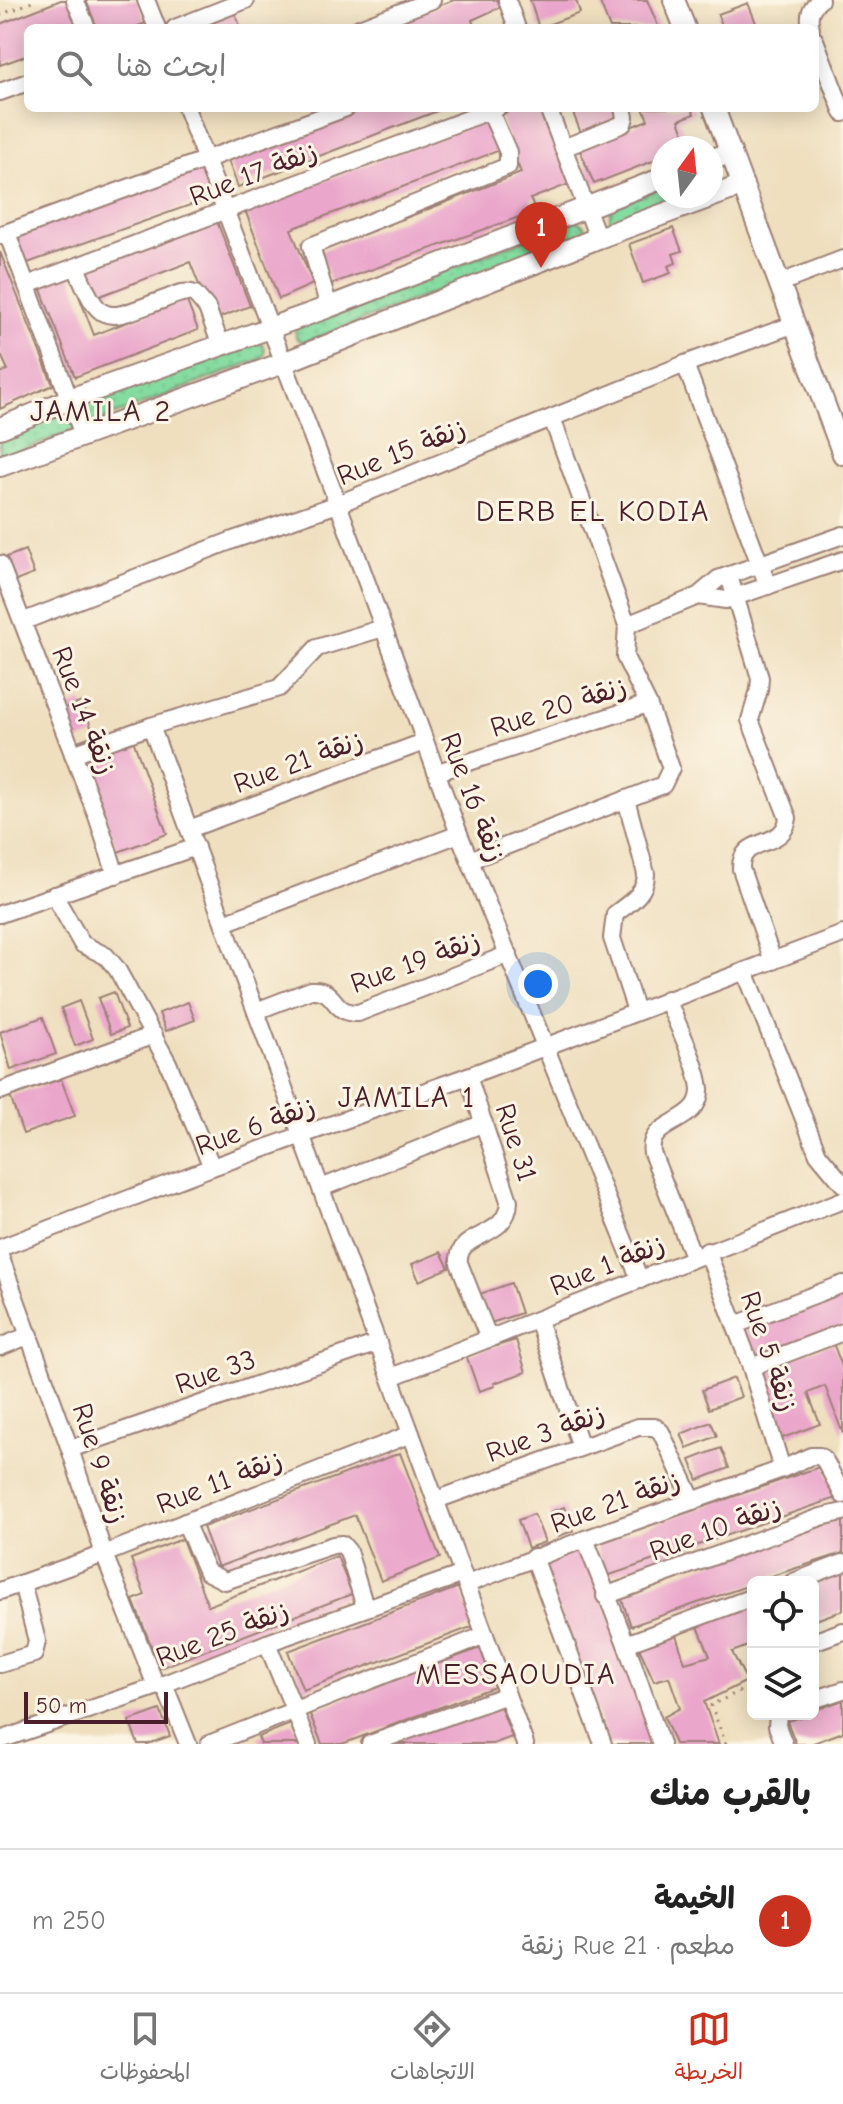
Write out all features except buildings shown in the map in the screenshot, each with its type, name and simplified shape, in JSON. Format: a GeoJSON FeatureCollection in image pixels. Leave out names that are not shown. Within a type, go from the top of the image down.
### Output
{"type":"FeatureCollection","features":[{"type":"Feature","properties":{"kind":"street"},"geometry":{"type":"LineString","coordinates":[[75,0],[85,24]]}},
{"type":"Feature","properties":{"kind":"street"},"geometry":{"type":"LineString","coordinates":[[146,0],[155,24]]}},
{"type":"Feature","properties":{"kind":"street"},"geometry":{"type":"LineString","coordinates":[[367,24],[407,5],[432,0]]}},
{"type":"Feature","properties":{"kind":"street"},"geometry":{"type":"LineString","coordinates":[[507,0],[516,24]]}},
{"type":"Feature","properties":{"kind":"street"},"geometry":{"type":"LineString","coordinates":[[674,0],[683,24]]}},
{"type":"Feature","properties":{"kind":"street"},"geometry":{"type":"LineString","coordinates":[[810,24],[811,7],[820,0]]}},
{"type":"Feature","properties":{"kind":"street"},"geometry":{"type":"LineString","coordinates":[[185,24],[240,1]]}},
{"type":"Feature","properties":{"kind":"street"},"geometry":{"type":"LineString","coordinates":[[819,50],[843,113]]}},
{"type":"Feature","properties":{"kind":"street"},"geometry":{"type":"LineString","coordinates":[[0,92],[24,83]]}},
{"type":"Feature","properties":{"kind":"street"},"geometry":{"type":"LineString","coordinates":[[187,112],[270,328]]}},
{"type":"Feature","properties":{"kind":"street"},"geometry":{"type":"LineString","coordinates":[[83,435],[27,285],[3,234],[335,112]]}},
{"type":"Feature","properties":{"kind":"street","name":"Rue 17 زنقة"},"geometry":{"type":"LineString","coordinates":[[27,285],[485,112]]}},
{"type":"Feature","properties":{"kind":"street"},"geometry":{"type":"LineString","coordinates":[[329,307],[311,246],[508,166],[508,152],[494,112]]}},
{"type":"Feature","properties":{"kind":"street"},"geometry":{"type":"LineString","coordinates":[[550,112],[598,238]]}},
{"type":"Feature","properties":{"kind":"street"},"geometry":{"type":"LineString","coordinates":[[563,148],[623,124],[623,112]]}},
{"type":"Feature","properties":{"kind":"street"},"geometry":{"type":"LineString","coordinates":[[716,112],[843,454]]}},
{"type":"Feature","properties":{"kind":"street"},"geometry":{"type":"LineString","coordinates":[[723,155],[731,152]]}},
{"type":"Feature","properties":{"kind":"street"},"geometry":{"type":"LineString","coordinates":[[0,428],[70,399],[329,307],[651,183]]}},
{"type":"Feature","properties":{"kind":"street"},"geometry":{"type":"LineString","coordinates":[[0,466],[283,363],[598,238],[743,185]]}},
{"type":"Feature","properties":{"kind":"street"},"geometry":{"type":"LineString","coordinates":[[780,283],[843,259]]}},
{"type":"Feature","properties":{"kind":"street"},"geometry":{"type":"LineString","coordinates":[[76,267],[90,302],[105,315],[130,311],[184,292],[195,294],[207,308],[221,346]]}},
{"type":"Feature","properties":{"kind":"street","name":"Rue 15 زنقة"},"geometry":{"type":"LineString","coordinates":[[24,621],[233,540],[338,504],[685,364],[795,324]]}},
{"type":"Feature","properties":{"kind":"street","name":"Rue 16 زنقة"},"geometry":{"type":"LineString","coordinates":[[270,328],[459,834],[640,1280]]}},
{"type":"Feature","properties":{"kind":"street"},"geometry":{"type":"LineString","coordinates":[[685,364],[768,586]]}},
{"type":"Feature","properties":{"kind":"street"},"geometry":{"type":"LineString","coordinates":[[470,860],[663,785],[671,768],[648,704],[625,657],[627,625],[552,418]]}},
{"type":"Feature","properties":{"kind":"street"},"geometry":{"type":"LineString","coordinates":[[627,625],[698,596],[718,579],[843,535]]}},
{"type":"Feature","properties":{"kind":"street"},"geometry":{"type":"LineString","coordinates":[[698,596],[726,600],[843,560]]}},
{"type":"Feature","properties":{"kind":"street","name":"Rue 14 زنقة"},"geometry":{"type":"LineString","coordinates":[[0,564],[6,598],[24,621],[116,875]]}},
{"type":"Feature","properties":{"kind":"street"},"geometry":{"type":"LineString","coordinates":[[729,576],[760,678],[750,720],[788,818],[787,826],[780,835],[746,850],[741,858],[741,869],[773,961]]}},
{"type":"Feature","properties":{"kind":"street"},"geometry":{"type":"LineString","coordinates":[[73,754],[151,726],[279,688],[317,648],[383,628]]}},
{"type":"Feature","properties":{"kind":"street","name":"Rue 20 زنقة"},"geometry":{"type":"LineString","coordinates":[[438,772],[648,704]]}},
{"type":"Feature","properties":{"kind":"street"},"geometry":{"type":"LineString","coordinates":[[151,726],[525,1744]]}},
{"type":"Feature","properties":{"kind":"street","name":"Rue 21 زنقة"},"geometry":{"type":"LineString","coordinates":[[189,829],[424,742]]}},
{"type":"Feature","properties":{"kind":"street"},"geometry":{"type":"LineString","coordinates":[[626,799],[646,874],[646,885],[640,894],[615,914],[612,938],[636,1011]]}},
{"type":"Feature","properties":{"kind":"street"},"geometry":{"type":"LineString","coordinates":[[224,923],[459,834]]}},
{"type":"Feature","properties":{"kind":"street"},"geometry":{"type":"LineString","coordinates":[[0,914],[196,847]]}},
{"type":"Feature","properties":{"kind":"street"},"geometry":{"type":"LineString","coordinates":[[54,895],[82,944],[106,956],[117,969],[154,1035],[212,1167]]}},
{"type":"Feature","properties":{"kind":"street","name":"Rue 6 زنقة"},"geometry":{"type":"LineString","coordinates":[[0,1248],[843,934]]}},
{"type":"Feature","properties":{"kind":"street","name":"Rue 19 زنقة"},"geometry":{"type":"LineString","coordinates":[[256,1011],[320,989],[329,992],[339,1009],[358,1013],[509,954]]}},
{"type":"Feature","properties":{"kind":"street"},"geometry":{"type":"LineString","coordinates":[[745,971],[818,1154],[843,1184]]}},
{"type":"Feature","properties":{"kind":"street","name":"Rue 5 زنقة"},"geometry":{"type":"LineString","coordinates":[[667,999],[700,1089],[698,1102],[691,1113],[655,1134],[650,1142],[652,1153],[735,1325],[782,1469]]}},
{"type":"Feature","properties":{"kind":"street"},"geometry":{"type":"LineString","coordinates":[[0,1071],[3,1090],[154,1035]]}},
{"type":"Feature","properties":{"kind":"street","name":"Rue 31"},"geometry":{"type":"LineString","coordinates":[[468,1076],[509,1201],[509,1214],[504,1222],[464,1246],[458,1255],[489,1339]]}},
{"type":"Feature","properties":{"kind":"street"},"geometry":{"type":"LineString","coordinates":[[321,1188],[484,1123]]}},
{"type":"Feature","properties":{"kind":"street","name":"Rue 1 زنقة"},"geometry":{"type":"LineString","coordinates":[[391,1377],[843,1200]]}},
{"type":"Feature","properties":{"kind":"street","name":"Rue 9 زنقة"},"geometry":{"type":"LineString","coordinates":[[0,1256],[70,1449],[104,1554],[188,1744]]}},
{"type":"Feature","properties":{"kind":"street"},"geometry":{"type":"LineString","coordinates":[[735,1325],[843,1284]]}},
{"type":"Feature","properties":{"kind":"street"},"geometry":{"type":"LineString","coordinates":[[538,1320],[581,1447]]}},
{"type":"Feature","properties":{"kind":"street"},"geometry":{"type":"LineString","coordinates":[[751,1367],[843,1332]]}},
{"type":"Feature","properties":{"kind":"street"},"geometry":{"type":"LineString","coordinates":[[0,1347],[30,1335]]}},
{"type":"Feature","properties":{"kind":"street","name":"Rue 33"},"geometry":{"type":"LineString","coordinates":[[70,1449],[378,1343]]}},
{"type":"Feature","properties":{"kind":"street","name":"Rue 3 زنقة"},"geometry":{"type":"LineString","coordinates":[[436,1500],[646,1426],[661,1432],[667,1441],[693,1501]]}},
{"type":"Feature","properties":{"kind":"street","name":"Rue 11 زنقة"},"geometry":{"type":"LineString","coordinates":[[0,1591],[104,1554],[411,1434]]}},
{"type":"Feature","properties":{"kind":"street","name":"Rue 21 زنقة"},"geometry":{"type":"LineString","coordinates":[[465,1579],[693,1501],[811,1456],[820,1456],[843,1495]]}},
{"type":"Feature","properties":{"kind":"street","name":"Rue 10 زنقة"},"geometry":{"type":"LineString","coordinates":[[605,1596],[821,1517],[843,1512]]}},
{"type":"Feature","properties":{"kind":"street"},"geometry":{"type":"LineString","coordinates":[[185,1522],[207,1572],[225,1581],[342,1544],[348,1551],[365,1607]]}},
{"type":"Feature","properties":{"kind":"street"},"geometry":{"type":"LineString","coordinates":[[585,1539],[661,1744]]}},
{"type":"Feature","properties":{"kind":"street"},"geometry":{"type":"LineString","coordinates":[[534,1557],[603,1744]]}},
{"type":"Feature","properties":{"kind":"street"},"geometry":{"type":"LineString","coordinates":[[809,1576],[843,1563]]}},
{"type":"Feature","properties":{"kind":"street","name":"Rue 25 زنقة"},"geometry":{"type":"LineString","coordinates":[[0,1740],[160,1685],[365,1607],[465,1579]]}},
{"type":"Feature","properties":{"kind":"street"},"geometry":{"type":"LineString","coordinates":[[0,1664],[34,1654],[37,1649],[22,1583]]}},
{"type":"Feature","properties":{"kind":"street"},"geometry":{"type":"LineString","coordinates":[[626,1644],[747,1599]]}},
{"type":"Feature","properties":{"kind":"street"},"geometry":{"type":"LineString","coordinates":[[819,1640],[843,1631]]}},
{"type":"Feature","properties":{"kind":"street"},"geometry":{"type":"LineString","coordinates":[[209,1744],[485,1635]]}},
{"type":"Feature","properties":{"kind":"street"},"geometry":{"type":"LineString","coordinates":[[267,1643],[308,1744]]}},
{"type":"Feature","properties":{"kind":"street"},"geometry":{"type":"LineString","coordinates":[[819,1698],[843,1690]]}},
{"type":"Feature","properties":{"kind":"street"},"geometry":{"type":"LineString","coordinates":[[370,1744],[507,1695]]}},
{"type":"Feature","properties":{"kind":"street"},"geometry":{"type":"LineString","coordinates":[[778,1720],[784,1744]]}},
{"type":"Feature","properties":{"kind":"path"},"geometry":{"type":"LineString","coordinates":[[0,15],[37,0]]}},
{"type":"Feature","properties":{"kind":"path"},"geometry":{"type":"LineString","coordinates":[[726,1744],[711,1705],[747,1688]]}},
{"type":"Feature","properties":{"kind":"green space"},"geometry":{"type":"Polygon","coordinates":[[[651,192],[651,208],[660,208],[613,224],[610,208],[651,192]]]}},
{"type":"Feature","properties":{"kind":"green space"},"geometry":{"type":"Polygon","coordinates":[[[576,220],[585,226],[585,234],[303,343],[296,337],[295,327],[576,220]]]}},
{"type":"Feature","properties":{"kind":"green space"},"geometry":{"type":"Polygon","coordinates":[[[255,341],[264,346],[263,358],[0,459],[0,431],[255,341]]]}},
{"type":"Feature","properties":{"kind":"place","name":"الخيمة"},"geometry":{"type":"Point","coordinates":[541,268]}},
{"type":"Feature","properties":{"kind":"district","name":"JAMILA 2"},"geometry":{"type":"Point","coordinates":[101,411]}},
{"type":"Feature","properties":{"kind":"district","name":"DERB EL KODIA"},"geometry":{"type":"Point","coordinates":[593,511]}},
{"type":"Feature","properties":{"kind":"district","name":"JAMILA 1"},"geometry":{"type":"Point","coordinates":[407,1097]}},
{"type":"Feature","properties":{"kind":"district","name":"MESSAOUDIA"},"geometry":{"type":"Point","coordinates":[516,1674]}}]}
